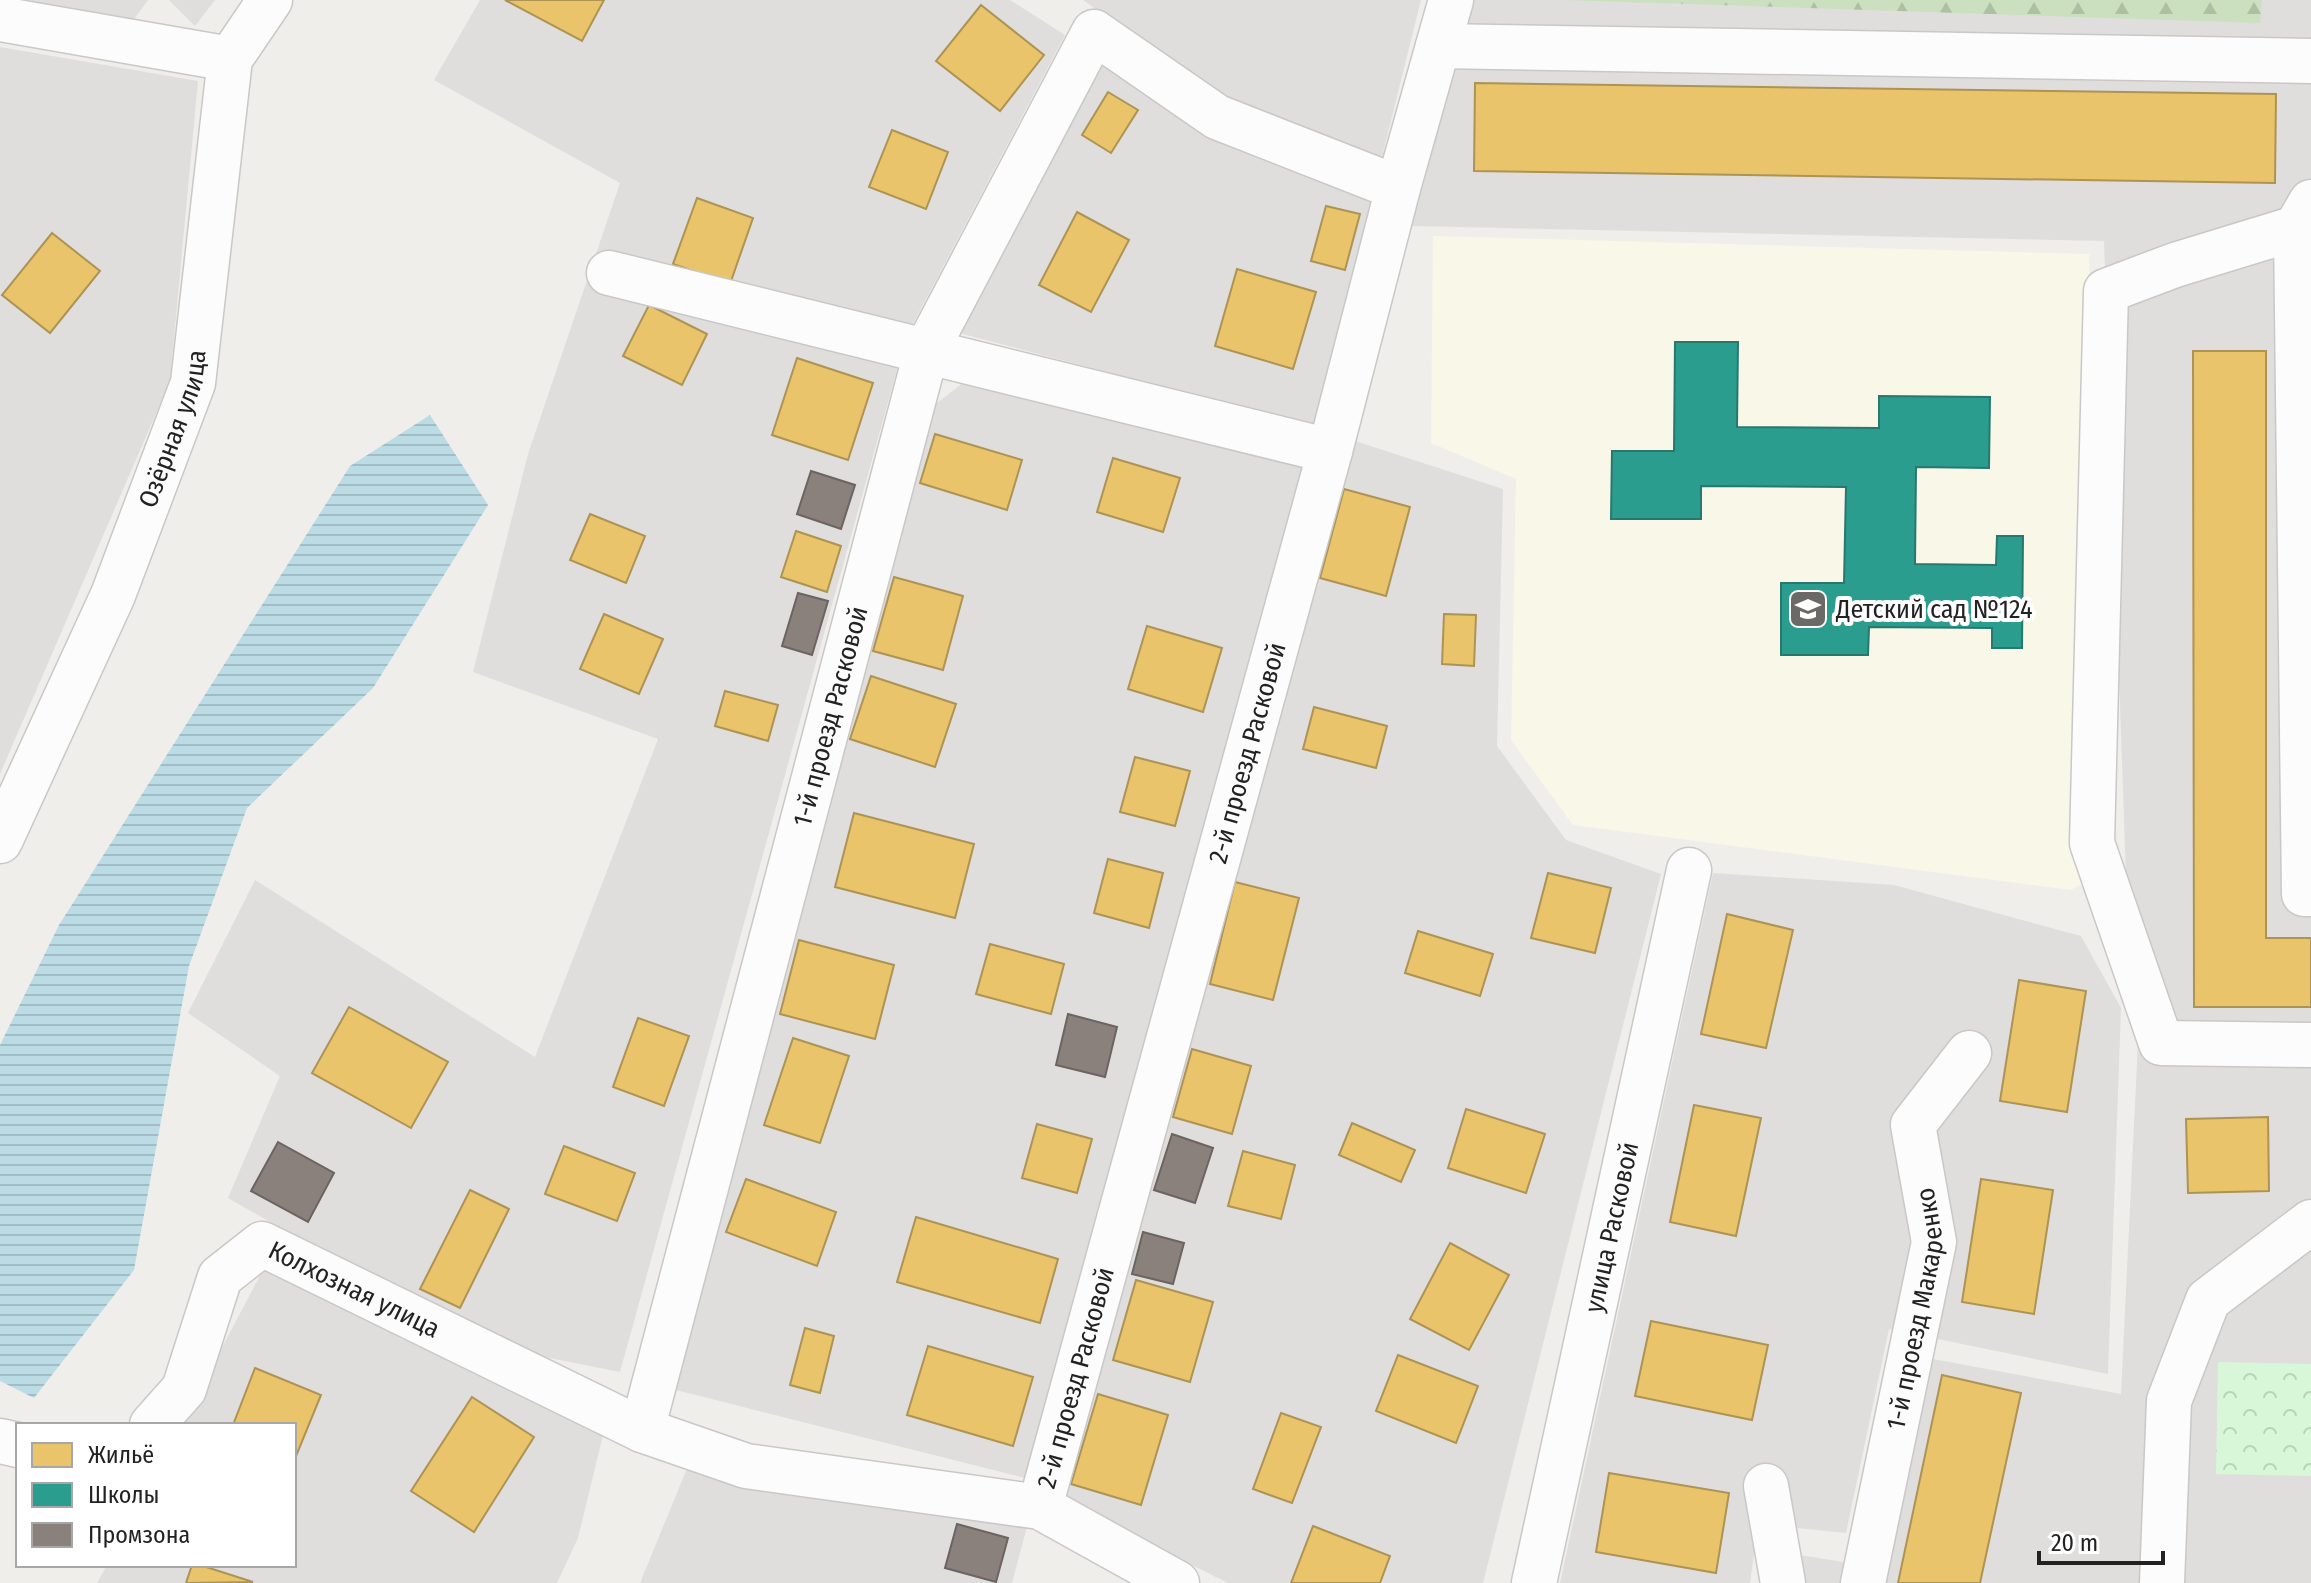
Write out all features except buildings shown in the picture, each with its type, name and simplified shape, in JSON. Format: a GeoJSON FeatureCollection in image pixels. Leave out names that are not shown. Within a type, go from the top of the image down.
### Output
{"type":"FeatureCollection","features":[{"type":"Feature","properties":{"kind":"street","name":"Озёрная улица"},"geometry":{"type":"LineString","coordinates":[[0,841],[113,595],[193,383],[230,59],[270,0]]}},
{"type":"Feature","properties":{"kind":"street","name":"2-й проезд Расковой"},"geometry":{"type":"LineString","coordinates":[[1040,1507],[1451,0]]}},
{"type":"Feature","properties":{"kind":"street"},"geometry":{"type":"LineString","coordinates":[[0,19],[230,59]]}},
{"type":"Feature","properties":{"kind":"street","name":"1-й проезд Расковой"},"geometry":{"type":"LineString","coordinates":[[642,1430],[927,349],[1094,32],[1217,117],[1398,188]]}},
{"type":"Feature","properties":{"kind":"street"},"geometry":{"type":"LineString","coordinates":[[1438,46],[2311,61]]}},
{"type":"Feature","properties":{"kind":"street"},"geometry":{"type":"LineString","coordinates":[[2311,894],[2304,894],[2304,215],[2106,291],[2092,843],[2161,1043],[2311,1045]]}},
{"type":"Feature","properties":{"kind":"street"},"geometry":{"type":"LineString","coordinates":[[609,273],[927,349],[1330,451]]}},
{"type":"Feature","properties":{"kind":"street","name":"улица Расковой"},"geometry":{"type":"LineString","coordinates":[[1534,1583],[1689,870]]}},
{"type":"Feature","properties":{"kind":"street","name":"1-й проезд Макаренко"},"geometry":{"type":"LineString","coordinates":[[1863,1583],[1934,1242],[1913,1125],[1969,1053]]}},
{"type":"Feature","properties":{"kind":"street"},"geometry":{"type":"LineString","coordinates":[[2162,1583],[2169,1401],[2208,1300],[2311,1222]]}},
{"type":"Feature","properties":{"kind":"street","name":"Колхозная улица"},"geometry":{"type":"LineString","coordinates":[[154,1423],[184,1389],[220,1277],[262,1244],[642,1430]]}},
{"type":"Feature","properties":{"kind":"street"},"geometry":{"type":"LineString","coordinates":[[642,1430],[746,1466],[1040,1507],[1177,1583]]}},
{"type":"Feature","properties":{"kind":"street"},"geometry":{"type":"LineString","coordinates":[[1766,1486],[1783,1583]]}},
{"type":"Feature","properties":{"kind":"shaded area"},"geometry":{"type":"Polygon","coordinates":[[[28,0],[148,0],[132,22],[28,0]]]}},
{"type":"Feature","properties":{"kind":"shaded area"},"geometry":{"type":"Polygon","coordinates":[[[169,0],[215,0],[195,26],[169,0]]]}},
{"type":"Feature","properties":{"kind":"shaded area"},"geometry":{"type":"Polygon","coordinates":[[[480,0],[1010,0],[1065,35],[906,337],[620,1372],[489,1346],[228,1198],[280,1076],[188,1013],[255,880],[535,1057],[658,739],[473,672],[528,454],[620,183],[434,80],[480,0]]]}},
{"type":"Feature","properties":{"kind":"shaded area"},"geometry":{"type":"Polygon","coordinates":[[[1083,0],[1421,0],[1379,169],[1206,89],[1083,0]]]}},
{"type":"Feature","properties":{"kind":"shaded area"},"geometry":{"type":"Polygon","coordinates":[[[1473,0],[2311,0],[2311,1583],[1784,1583],[1788,1553],[1868,1566],[1906,1354],[2121,1394],[2140,1000],[2126,878],[2104,241],[1412,226],[1473,0]]]}},
{"type":"Feature","properties":{"kind":"shaded area"},"geometry":{"type":"Polygon","coordinates":[[[0,47],[198,81],[170,381],[0,774],[0,47]]]}},
{"type":"Feature","properties":{"kind":"shaded area"},"geometry":{"type":"Polygon","coordinates":[[[1098,57],[1380,201],[1323,429],[955,332],[1098,57]]]}},
{"type":"Feature","properties":{"kind":"shaded area","name":"Детский сад №124"},"geometry":{"type":"Polygon","coordinates":[[[1433,236],[2089,254],[2111,869],[2071,890],[1573,825],[1511,740],[1516,479],[1431,443],[1433,236]]]}},
{"type":"Feature","properties":{"kind":"shaded area"},"geometry":{"type":"Polygon","coordinates":[[[968,379],[1310,467],[1025,1478],[668,1388],[928,410],[968,379]]]}},
{"type":"Feature","properties":{"kind":"shaded area"},"geometry":{"type":"Polygon","coordinates":[[[1346,438],[1503,489],[1497,746],[1566,840],[1661,874],[1483,1583],[1228,1583],[1060,1499],[1346,438]]]}},
{"type":"Feature","properties":{"kind":"shaded area"},"geometry":{"type":"Polygon","coordinates":[[[1713,873],[1894,885],[2081,936],[2121,1008],[2108,1374],[1889,1329],[1846,1533],[1758,1524],[1750,1583],[1560,1583],[1713,873]]]}},
{"type":"Feature","properties":{"kind":"shaded area"},"geometry":{"type":"Polygon","coordinates":[[[264,1268],[381,1327],[604,1431],[578,1538],[557,1583],[97,1583],[106,1567],[296,1567],[296,1423],[182,1423],[264,1268]]]}},
{"type":"Feature","properties":{"kind":"shaded area"},"geometry":{"type":"Polygon","coordinates":[[[688,1466],[1028,1523],[1012,1583],[640,1583],[688,1466]]]}},
{"type":"Feature","properties":{"kind":"green space"},"geometry":{"type":"Polygon","coordinates":[[[1565,0],[2262,0],[2260,23],[1565,0]]]}},
{"type":"Feature","properties":{"kind":"green space"},"geometry":{"type":"Polygon","coordinates":[[[2218,1362],[2311,1364],[2311,1476],[2216,1474],[2218,1362]]]}},
{"type":"Feature","properties":{"kind":"water"},"geometry":{"type":"Polygon","coordinates":[[[430,415],[488,505],[373,688],[247,808],[189,966],[134,1270],[34,1398],[0,1381],[0,1045],[59,925],[350,466],[430,415]]]}},
{"type":"Feature","properties":{"kind":"place","name":"Детский сад №124"},"geometry":{"type":"Point","coordinates":[1808,609]}}]}
